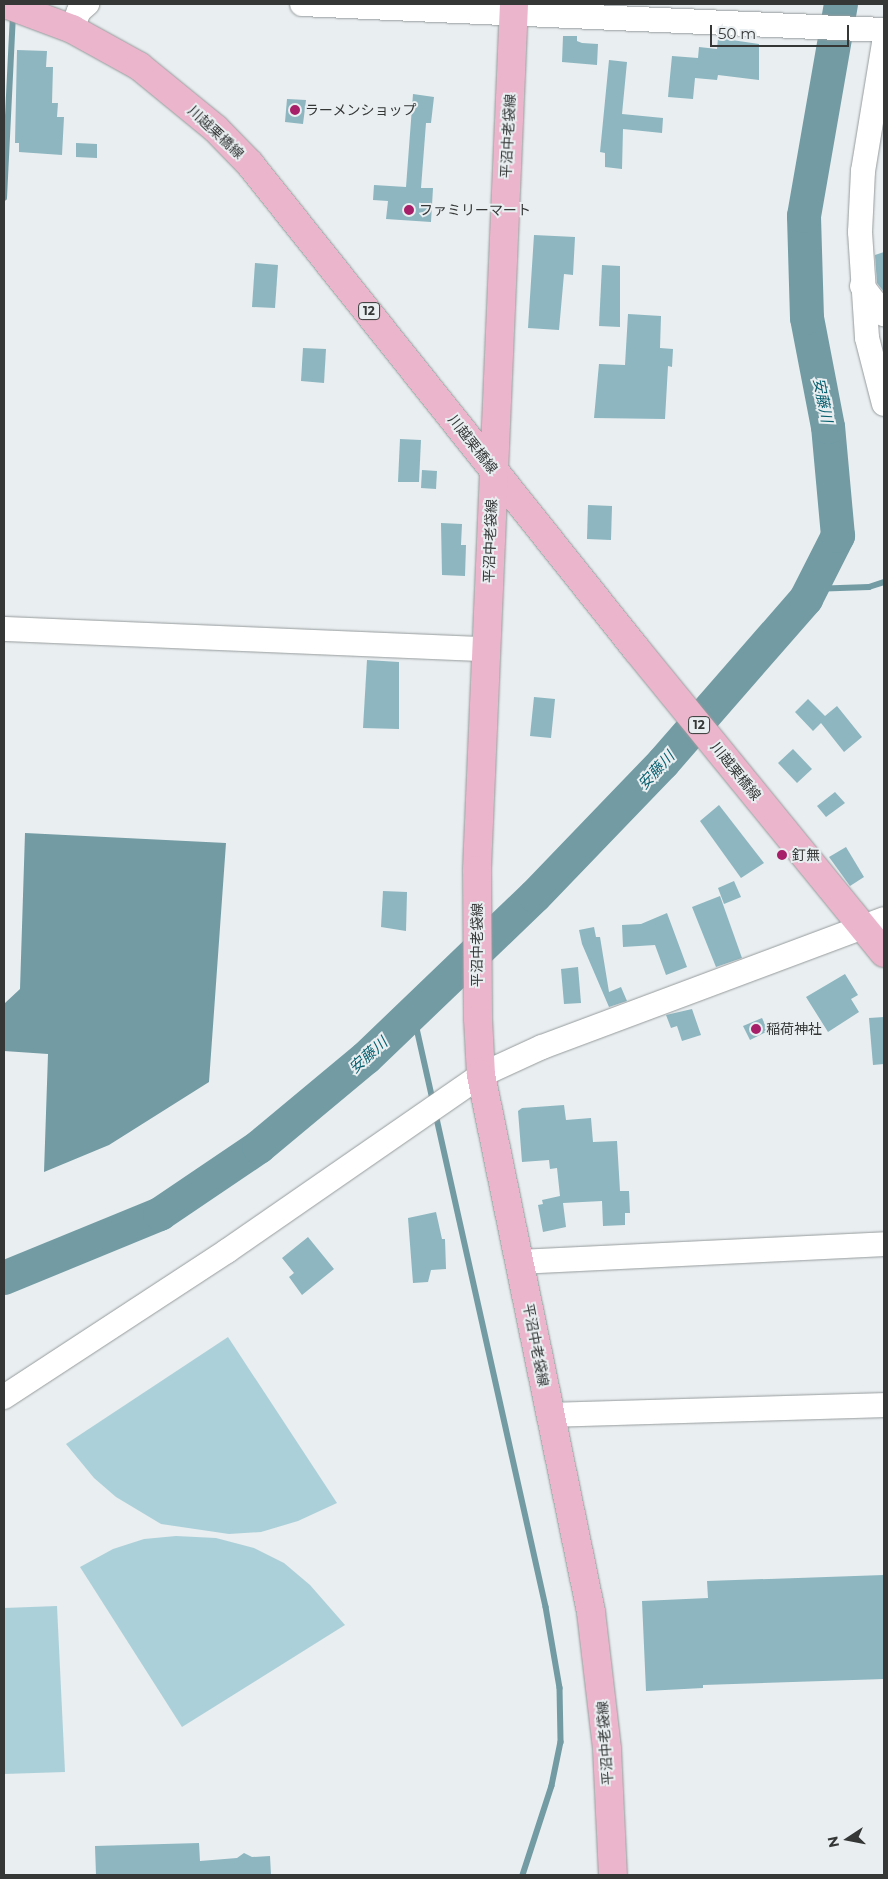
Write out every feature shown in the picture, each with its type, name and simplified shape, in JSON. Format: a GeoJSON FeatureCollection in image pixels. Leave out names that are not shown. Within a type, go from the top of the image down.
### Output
{"type":"FeatureCollection","features":[{"type":"Feature","properties":{"kind":"main road","name":"川越栗橋線"},"geometry":{"type":"LineString","coordinates":[[5,4],[72,29],[139,66],[216,129],[250,164],[726,758],[873,923],[884,953]]}},
{"type":"Feature","properties":{"kind":"main road","name":"平沼中老袋線"},"geometry":{"type":"LineString","coordinates":[[514,8],[493,468],[477,882],[478,1013],[481,1075],[551,1415],[598,1656],[607,1748],[613,1875]]}},
{"type":"Feature","properties":{"kind":"street"},"geometry":{"type":"LineString","coordinates":[[72,29],[79,11],[87,4]]}},
{"type":"Feature","properties":{"kind":"street"},"geometry":{"type":"LineString","coordinates":[[302,4],[514,8],[786,25],[883,34],[862,171],[860,232],[866,338],[884,404]]}},
{"type":"Feature","properties":{"kind":"street"},"geometry":{"type":"LineString","coordinates":[[862,286],[884,314]]}},
{"type":"Feature","properties":{"kind":"street"},"geometry":{"type":"LineString","coordinates":[[4,629],[486,649]]}},
{"type":"Feature","properties":{"kind":"street"},"geometry":{"type":"LineString","coordinates":[[4,1397],[227,1251],[481,1075],[542,1047],[873,923]]}},
{"type":"Feature","properties":{"kind":"street"},"geometry":{"type":"LineString","coordinates":[[520,1262],[884,1244]]}},
{"type":"Feature","properties":{"kind":"street"},"geometry":{"type":"LineString","coordinates":[[551,1415],[884,1405]]}},
{"type":"Feature","properties":{"kind":"shaded area"},"geometry":{"type":"Polygon","coordinates":[[[25,833],[226,843],[209,1082],[109,1145],[44,1172],[48,1054],[4,1051],[5,1003],[20,989],[25,833]]]}},
{"type":"Feature","properties":{"kind":"shaded area"},"geometry":{"type":"Polygon","coordinates":[[[228,1337],[337,1503],[298,1521],[261,1532],[229,1534],[161,1524],[116,1497],[94,1478],[66,1444],[228,1337]]]}},
{"type":"Feature","properties":{"kind":"shaded area"},"geometry":{"type":"Polygon","coordinates":[[[176,1536],[216,1538],[254,1548],[284,1563],[310,1585],[345,1625],[182,1727],[80,1567],[113,1549],[144,1539],[176,1536]]]}},
{"type":"Feature","properties":{"kind":"shaded area"},"geometry":{"type":"Polygon","coordinates":[[[57,1606],[65,1772],[4,1774],[4,1608],[57,1606]]]}},
{"type":"Feature","properties":{"kind":"building"},"geometry":{"type":"Polygon","coordinates":[[[563,36],[577,36],[577,41],[582,43],[598,44],[597,65],[562,62],[563,36]]]}},
{"type":"Feature","properties":{"kind":"building"},"geometry":{"type":"Polygon","coordinates":[[[718,38],[759,44],[759,80],[718,75],[717,80],[695,78],[693,99],[668,97],[672,56],[698,58],[699,47],[717,49],[718,38]]]}},
{"type":"Feature","properties":{"kind":"building"},"geometry":{"type":"Polygon","coordinates":[[[17,50],[47,51],[46,67],[53,67],[52,103],[58,103],[57,117],[64,117],[62,155],[19,152],[19,143],[15,143],[17,50]]]}},
{"type":"Feature","properties":{"kind":"building"},"geometry":{"type":"Polygon","coordinates":[[[609,60],[627,62],[622,114],[663,118],[662,133],[623,129],[622,169],[605,167],[605,153],[600,152],[609,60]]]}},
{"type":"Feature","properties":{"kind":"building"},"geometry":{"type":"Polygon","coordinates":[[[413,94],[434,97],[431,123],[426,123],[421,188],[433,188],[431,222],[386,219],[388,201],[373,200],[374,185],[406,187],[413,94]]]}},
{"type":"Feature","properties":{"kind":"building","name":"ラーメンショップ"},"geometry":{"type":"Polygon","coordinates":[[[287,99],[306,100],[303,124],[285,122],[287,99]]]}},
{"type":"Feature","properties":{"kind":"building"},"geometry":{"type":"Polygon","coordinates":[[[76,143],[97,144],[97,158],[76,157],[76,143]]]}},
{"type":"Feature","properties":{"kind":"building"},"geometry":{"type":"Polygon","coordinates":[[[534,235],[575,237],[573,275],[564,274],[559,330],[528,328],[534,235]]]}},
{"type":"Feature","properties":{"kind":"building"},"geometry":{"type":"Polygon","coordinates":[[[884,252],[884,292],[877,283],[875,255],[884,252]]]}},
{"type":"Feature","properties":{"kind":"building"},"geometry":{"type":"Polygon","coordinates":[[[255,263],[278,265],[275,308],[252,307],[255,263]]]}},
{"type":"Feature","properties":{"kind":"building"},"geometry":{"type":"Polygon","coordinates":[[[602,265],[620,266],[620,327],[599,326],[602,265]]]}},
{"type":"Feature","properties":{"kind":"building"},"geometry":{"type":"Polygon","coordinates":[[[628,314],[661,316],[660,348],[673,349],[672,367],[668,366],[665,419],[594,418],[599,364],[625,365],[628,314]]]}},
{"type":"Feature","properties":{"kind":"building"},"geometry":{"type":"Polygon","coordinates":[[[303,348],[326,349],[324,383],[301,381],[303,348]]]}},
{"type":"Feature","properties":{"kind":"building"},"geometry":{"type":"Polygon","coordinates":[[[400,439],[421,440],[419,482],[398,482],[400,439]]]}},
{"type":"Feature","properties":{"kind":"building"},"geometry":{"type":"Polygon","coordinates":[[[422,470],[437,471],[436,489],[421,488],[422,470]]]}},
{"type":"Feature","properties":{"kind":"building"},"geometry":{"type":"Polygon","coordinates":[[[588,505],[612,506],[611,540],[587,539],[588,505]]]}},
{"type":"Feature","properties":{"kind":"building"},"geometry":{"type":"Polygon","coordinates":[[[441,523],[462,524],[461,545],[466,545],[465,576],[442,575],[441,523]]]}},
{"type":"Feature","properties":{"kind":"building"},"geometry":{"type":"Polygon","coordinates":[[[367,660],[399,662],[399,729],[363,728],[367,660]]]}},
{"type":"Feature","properties":{"kind":"building"},"geometry":{"type":"Polygon","coordinates":[[[534,697],[555,699],[551,738],[530,736],[534,697]]]}},
{"type":"Feature","properties":{"kind":"building"},"geometry":{"type":"Polygon","coordinates":[[[808,699],[825,716],[837,706],[862,737],[844,752],[821,723],[813,731],[795,712],[808,699]]]}},
{"type":"Feature","properties":{"kind":"building"},"geometry":{"type":"Polygon","coordinates":[[[793,749],[812,769],[797,783],[778,763],[793,749]]]}},
{"type":"Feature","properties":{"kind":"building"},"geometry":{"type":"Polygon","coordinates":[[[835,792],[845,803],[826,817],[817,806],[835,792]]]}},
{"type":"Feature","properties":{"kind":"building"},"geometry":{"type":"Polygon","coordinates":[[[719,805],[764,863],[741,878],[700,821],[719,805]]]}},
{"type":"Feature","properties":{"kind":"building"},"geometry":{"type":"Polygon","coordinates":[[[846,847],[864,877],[850,886],[829,857],[846,847]]]}},
{"type":"Feature","properties":{"kind":"building"},"geometry":{"type":"Polygon","coordinates":[[[734,881],[741,897],[724,904],[718,888],[734,881]]]}},
{"type":"Feature","properties":{"kind":"building"},"geometry":{"type":"Polygon","coordinates":[[[383,891],[407,892],[406,931],[381,927],[383,891]]]}},
{"type":"Feature","properties":{"kind":"building"},"geometry":{"type":"Polygon","coordinates":[[[720,896],[742,958],[716,967],[692,907],[720,896]]]}},
{"type":"Feature","properties":{"kind":"building"},"geometry":{"type":"Polygon","coordinates":[[[667,913],[687,967],[666,975],[655,945],[623,947],[622,925],[641,924],[667,913]]]}},
{"type":"Feature","properties":{"kind":"building"},"geometry":{"type":"Polygon","coordinates":[[[594,927],[596,937],[600,937],[609,992],[621,987],[627,1001],[609,1007],[582,944],[579,930],[594,927]]]}},
{"type":"Feature","properties":{"kind":"building"},"geometry":{"type":"Polygon","coordinates":[[[578,967],[581,1003],[564,1004],[561,969],[578,967]]]}},
{"type":"Feature","properties":{"kind":"building"},"geometry":{"type":"Polygon","coordinates":[[[845,974],[858,995],[851,999],[859,1012],[828,1032],[806,997],[845,974]]]}},
{"type":"Feature","properties":{"kind":"building"},"geometry":{"type":"Polygon","coordinates":[[[692,1009],[701,1035],[682,1041],[677,1026],[671,1028],[666,1015],[692,1009]]]}},
{"type":"Feature","properties":{"kind":"building"},"geometry":{"type":"Polygon","coordinates":[[[884,1017],[884,1064],[873,1065],[869,1018],[884,1017]]]}},
{"type":"Feature","properties":{"kind":"building","name":"稲荷神社"},"geometry":{"type":"Polygon","coordinates":[[[762,1018],[768,1031],[750,1040],[743,1026],[762,1018]]]}},
{"type":"Feature","properties":{"kind":"building"},"geometry":{"type":"Polygon","coordinates":[[[564,1105],[566,1120],[591,1118],[593,1142],[617,1141],[620,1191],[629,1191],[630,1213],[625,1213],[625,1225],[603,1226],[602,1201],[563,1203],[566,1227],[543,1232],[538,1205],[543,1204],[542,1200],[560,1196],[557,1168],[550,1169],[549,1160],[522,1162],[518,1111],[522,1108],[564,1105]]]}},
{"type":"Feature","properties":{"kind":"building"},"geometry":{"type":"Polygon","coordinates":[[[436,1212],[442,1239],[445,1239],[446,1269],[431,1270],[428,1282],[413,1283],[408,1218],[436,1212]]]}},
{"type":"Feature","properties":{"kind":"building"},"geometry":{"type":"Polygon","coordinates":[[[308,1237],[334,1269],[302,1295],[289,1277],[294,1273],[282,1258],[308,1237]]]}},
{"type":"Feature","properties":{"kind":"building"},"geometry":{"type":"Polygon","coordinates":[[[884,1575],[884,1679],[703,1685],[703,1688],[646,1691],[642,1601],[708,1598],[707,1581],[884,1575]]]}},
{"type":"Feature","properties":{"kind":"building"},"geometry":{"type":"Polygon","coordinates":[[[199,1843],[200,1861],[237,1858],[244,1853],[252,1857],[270,1856],[271,1875],[96,1875],[95,1846],[199,1843]]]}},
{"type":"Feature","properties":{"kind":"waterway","name":"安藤川"},"geometry":{"type":"LineString","coordinates":[[4,1278],[160,1214],[259,1147],[366,1058],[535,896],[663,763],[806,599],[838,536],[828,427],[807,318],[804,216],[841,4]]}},
{"type":"Feature","properties":{"kind":"waterway"},"geometry":{"type":"LineString","coordinates":[[4,198],[13,16]]}},
{"type":"Feature","properties":{"kind":"waterway"},"geometry":{"type":"LineString","coordinates":[[811,589],[869,587],[884,582]]}},
{"type":"Feature","properties":{"kind":"waterway"},"geometry":{"type":"LineString","coordinates":[[414,1015],[433,1100]]}},
{"type":"Feature","properties":{"kind":"waterway"},"geometry":{"type":"LineString","coordinates":[[436,1114],[546,1607],[560,1688],[561,1742],[552,1786],[523,1875]]}},
{"type":"Feature","properties":{"kind":"place","name":"ラーメンショップ"},"geometry":{"type":"Point","coordinates":[295,110]}},
{"type":"Feature","properties":{"kind":"place","name":"ファミリーマート"},"geometry":{"type":"Point","coordinates":[409,210]}},
{"type":"Feature","properties":{"kind":"place","name":"釘無"},"geometry":{"type":"Point","coordinates":[782,855]}},
{"type":"Feature","properties":{"kind":"place","name":"稲荷神社"},"geometry":{"type":"Point","coordinates":[756,1029]}}]}
